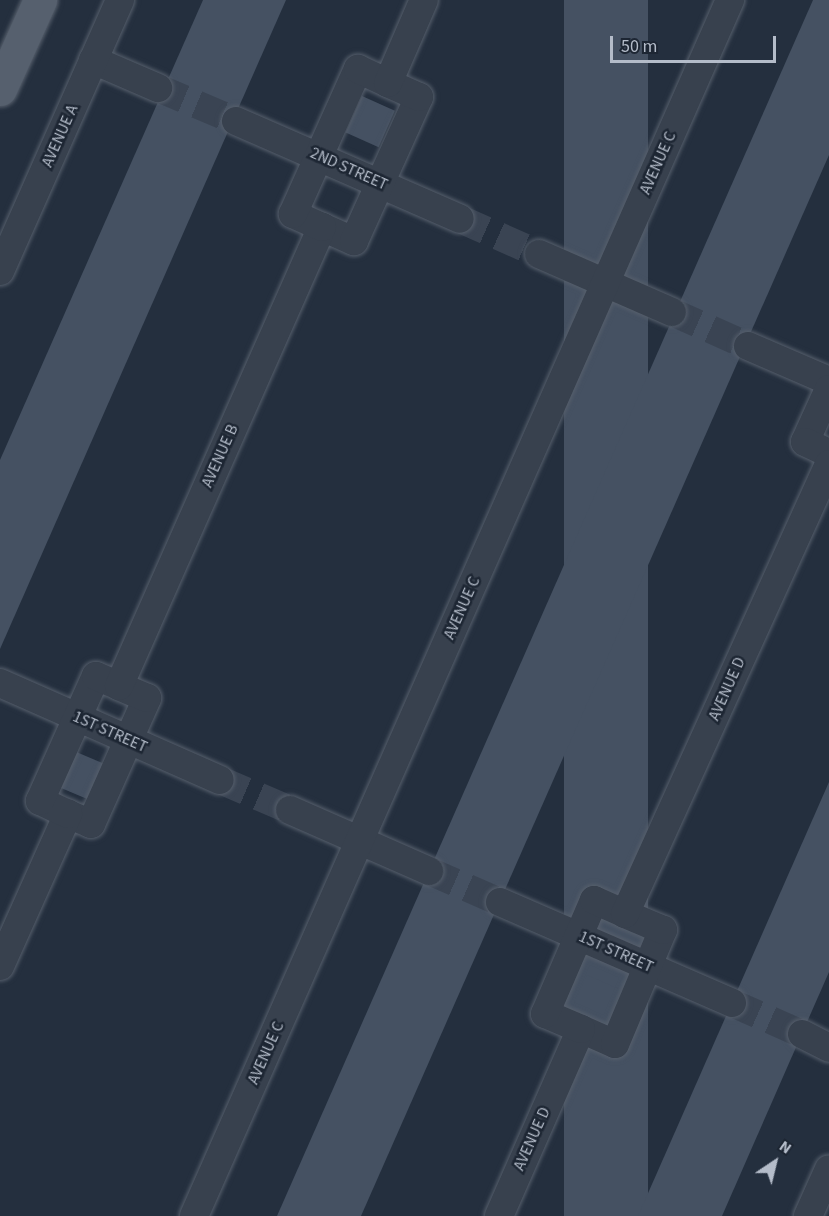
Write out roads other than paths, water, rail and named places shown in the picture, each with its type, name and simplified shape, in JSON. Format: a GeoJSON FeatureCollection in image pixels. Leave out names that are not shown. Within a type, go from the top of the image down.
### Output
{"type":"FeatureCollection","features":[{"type":"Feature","properties":{"kind":"main road"},"geometry":{"type":"LineString","coordinates":[[3,75],[40,0]]}},
{"type":"Feature","properties":{"kind":"lane","name":"AVENUE A"},"geometry":{"type":"LineString","coordinates":[[0,272],[120,0]]}},
{"type":"Feature","properties":{"kind":"lane"},"geometry":{"type":"LineString","coordinates":[[388,82],[424,0]]}},
{"type":"Feature","properties":{"kind":"lane","name":"AVENUE C"},"geometry":{"type":"LineString","coordinates":[[194,1216],[730,0]]}},
{"type":"Feature","properties":{"kind":"lane"},"geometry":{"type":"LineString","coordinates":[[93,60],[158,88]]}},
{"type":"Feature","properties":{"kind":"lane"},"geometry":{"type":"LineString","coordinates":[[358,69],[419,97],[354,242],[293,214],[319,156],[358,69]]}},
{"type":"Feature","properties":{"kind":"lane","name":"2ND STREET"},"geometry":{"type":"LineString","coordinates":[[236,121],[460,219]]}},
{"type":"Feature","properties":{"kind":"lane","name":"AVENUE B"},"geometry":{"type":"LineString","coordinates":[[118,686],[322,227]]}},
{"type":"Feature","properties":{"kind":"lane"},"geometry":{"type":"LineString","coordinates":[[539,254],[672,312]]}},
{"type":"Feature","properties":{"kind":"lane"},"geometry":{"type":"LineString","coordinates":[[748,346],[829,381]]}},
{"type":"Feature","properties":{"kind":"lane"},"geometry":{"type":"LineString","coordinates":[[829,389],[805,442],[829,453]]}},
{"type":"Feature","properties":{"kind":"lane","name":"AVENUE D"},"geometry":{"type":"LineString","coordinates":[[625,914],[829,464]]}},
{"type":"Feature","properties":{"kind":"lane"},"geometry":{"type":"LineString","coordinates":[[96,676],[147,699],[91,824],[40,801],[77,717],[96,676]]}},
{"type":"Feature","properties":{"kind":"lane","name":"1ST STREET"},"geometry":{"type":"LineString","coordinates":[[0,683],[220,780]]}},
{"type":"Feature","properties":{"kind":"lane"},"geometry":{"type":"LineString","coordinates":[[290,810],[429,871]]}},
{"type":"Feature","properties":{"kind":"lane"},"geometry":{"type":"LineString","coordinates":[[0,966],[68,813]]}},
{"type":"Feature","properties":{"kind":"lane"},"geometry":{"type":"LineString","coordinates":[[594,900],[663,930],[615,1044],[545,1014],[579,936],[594,900]]}},
{"type":"Feature","properties":{"kind":"lane","name":"1ST STREET"},"geometry":{"type":"LineString","coordinates":[[500,902],[732,1003]]}},
{"type":"Feature","properties":{"kind":"lane","name":"AVENUE D"},"geometry":{"type":"LineString","coordinates":[[499,1216],[581,1029]]}},
{"type":"Feature","properties":{"kind":"lane"},"geometry":{"type":"LineString","coordinates":[[802,1034],[829,1048]]}},
{"type":"Feature","properties":{"kind":"lane"},"geometry":{"type":"LineString","coordinates":[[808,1216],[829,1169]]}},
{"type":"Feature","properties":{"kind":"tunnel"},"geometry":{"type":"LineString","coordinates":[[158,88],[236,121]]}},
{"type":"Feature","properties":{"kind":"tunnel"},"geometry":{"type":"LineString","coordinates":[[460,219],[539,254]]}},
{"type":"Feature","properties":{"kind":"tunnel"},"geometry":{"type":"LineString","coordinates":[[672,312],[748,346]]}},
{"type":"Feature","properties":{"kind":"tunnel"},"geometry":{"type":"LineString","coordinates":[[220,780],[290,810]]}},
{"type":"Feature","properties":{"kind":"tunnel"},"geometry":{"type":"LineString","coordinates":[[429,871],[500,902]]}},
{"type":"Feature","properties":{"kind":"tunnel"},"geometry":{"type":"LineString","coordinates":[[732,1003],[802,1034]]}}]}
